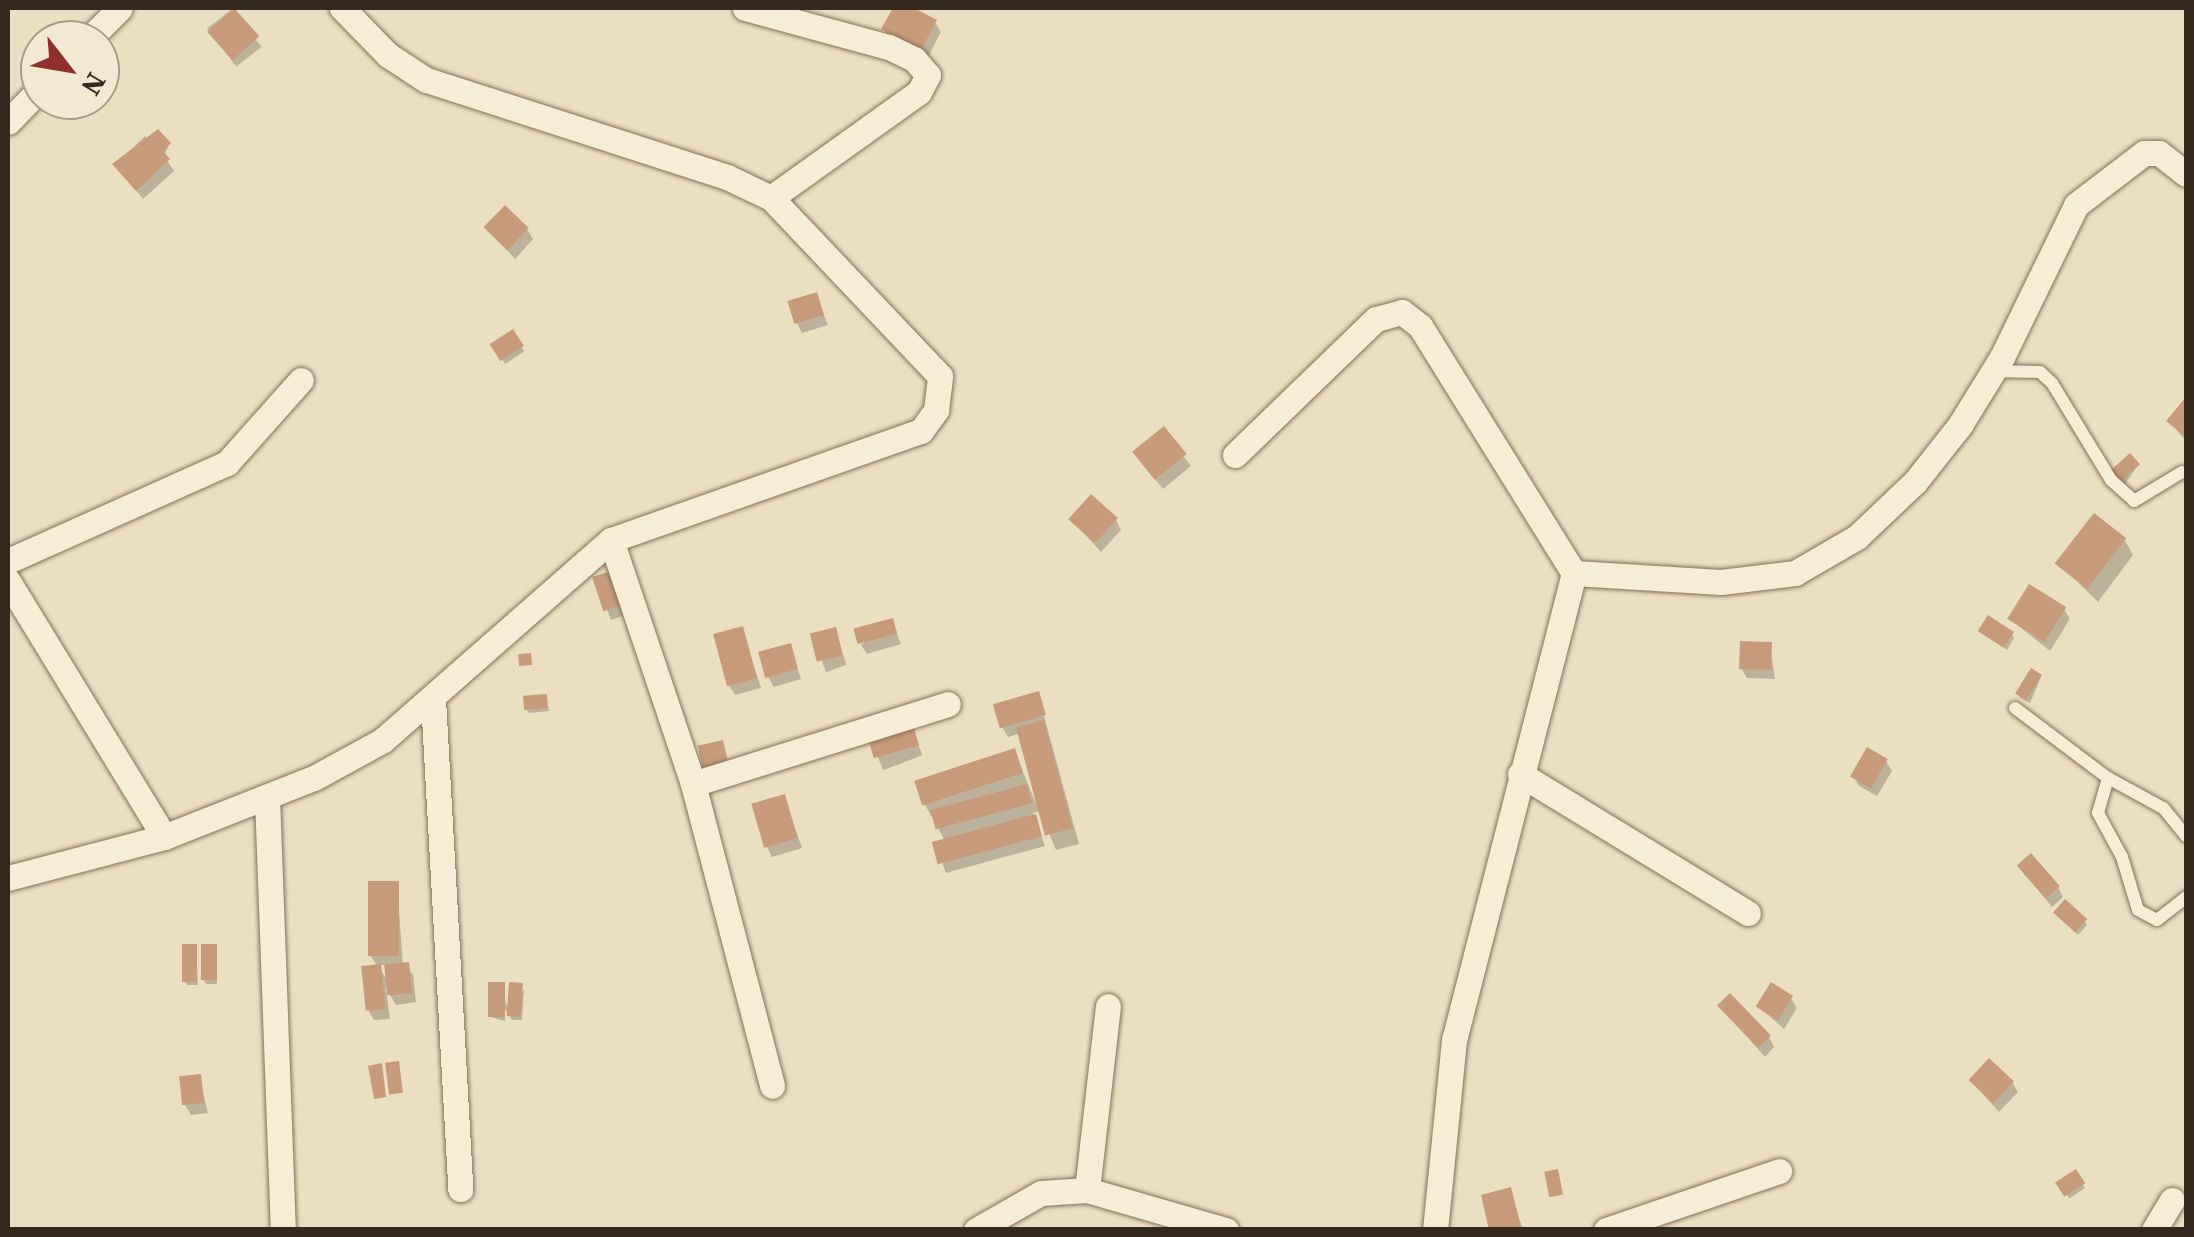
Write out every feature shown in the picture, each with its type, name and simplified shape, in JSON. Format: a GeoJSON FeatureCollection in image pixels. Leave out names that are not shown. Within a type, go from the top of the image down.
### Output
{"type":"FeatureCollection","features":[{"type":"Feature","properties":{"kind":"street"},"geometry":{"type":"LineString","coordinates":[[8,878],[164,838],[267,797],[382,740],[433,699],[485,644],[612,540],[921,431],[936,410],[940,376],[771,198],[727,177],[444,88],[388,55],[342,8]]}},
{"type":"Feature","properties":{"kind":"street"},"geometry":{"type":"LineString","coordinates":[[745,8],[889,47],[914,58],[928,75],[919,92],[771,198]]}},
{"type":"Feature","properties":{"kind":"street"},"geometry":{"type":"LineString","coordinates":[[1574,574],[1721,582],[1795,573],[1857,537],[1915,482],[1993,371],[2076,205],[2144,152],[2158,153],[2186,174]]}},
{"type":"Feature","properties":{"kind":"street"},"geometry":{"type":"LineString","coordinates":[[1235,455],[1376,319],[1402,312],[1420,326],[1574,574],[1454,1040],[1435,1230]]}},
{"type":"Feature","properties":{"kind":"street"},"geometry":{"type":"LineString","coordinates":[[8,561],[226,463],[301,380]]}},
{"type":"Feature","properties":{"kind":"street"},"geometry":{"type":"LineString","coordinates":[[612,540],[693,784],[772,1086]]}},
{"type":"Feature","properties":{"kind":"street"},"geometry":{"type":"LineString","coordinates":[[8,581],[164,838]]}},
{"type":"Feature","properties":{"kind":"street"},"geometry":{"type":"LineString","coordinates":[[433,699],[460,1189]]}},
{"type":"Feature","properties":{"kind":"street"},"geometry":{"type":"LineString","coordinates":[[693,784],[948,704]]}},
{"type":"Feature","properties":{"kind":"street"},"geometry":{"type":"LineString","coordinates":[[1520,774],[1748,913]]}},
{"type":"Feature","properties":{"kind":"street"},"geometry":{"type":"LineString","coordinates":[[267,797],[283,1230]]}},
{"type":"Feature","properties":{"kind":"street"},"geometry":{"type":"LineString","coordinates":[[1088,1190],[1108,1006]]}},
{"type":"Feature","properties":{"kind":"street"},"geometry":{"type":"LineString","coordinates":[[1606,1230],[1780,1171]]}},
{"type":"Feature","properties":{"kind":"street"},"geometry":{"type":"LineString","coordinates":[[976,1230],[1041,1193],[1088,1190],[1226,1230]]}},
{"type":"Feature","properties":{"kind":"street"},"geometry":{"type":"LineString","coordinates":[[2154,1230],[2172,1200]]}},
{"type":"Feature","properties":{"kind":"lane"},"geometry":{"type":"LineString","coordinates":[[1993,371],[2040,372],[2052,382],[2111,480],[2134,501],[2182,472]]}},
{"type":"Feature","properties":{"kind":"lane"},"geometry":{"type":"LineString","coordinates":[[2015,708],[2108,778],[2163,808],[2186,836]]}},
{"type":"Feature","properties":{"kind":"lane"},"geometry":{"type":"LineString","coordinates":[[2108,778],[2098,813],[2122,857],[2138,910],[2157,920],[2186,897]]}},
{"type":"Feature","properties":{"kind":"building"},"geometry":{"type":"Polygon","coordinates":[[[234,8],[259,36],[233,60],[207,32],[234,8]]]}},
{"type":"Feature","properties":{"kind":"building"},"geometry":{"type":"Polygon","coordinates":[[[893,8],[914,8],[937,20],[921,50],[881,29],[893,8]]]}},
{"type":"Feature","properties":{"kind":"building"},"geometry":{"type":"Polygon","coordinates":[[[158,129],[171,143],[163,151],[170,159],[136,191],[112,164],[158,129]]]}},
{"type":"Feature","properties":{"kind":"building"},"geometry":{"type":"Polygon","coordinates":[[[505,205],[529,228],[507,250],[483,227],[505,205]]]}},
{"type":"Feature","properties":{"kind":"building"},"geometry":{"type":"Polygon","coordinates":[[[817,292],[824,315],[794,324],[787,301],[817,292]]]}},
{"type":"Feature","properties":{"kind":"building"},"geometry":{"type":"Polygon","coordinates":[[[513,329],[524,346],[500,361],[490,344],[513,329]]]}},
{"type":"Feature","properties":{"kind":"building"},"geometry":{"type":"Polygon","coordinates":[[[2186,397],[2186,431],[2183,435],[2166,421],[2186,397]]]}},
{"type":"Feature","properties":{"kind":"building"},"geometry":{"type":"Polygon","coordinates":[[[1164,426],[1187,454],[1155,480],[1132,452],[1164,426]]]}},
{"type":"Feature","properties":{"kind":"building"},"geometry":{"type":"Polygon","coordinates":[[[2130,453],[2140,464],[2120,482],[2110,471],[2130,453]]]}},
{"type":"Feature","properties":{"kind":"building"},"geometry":{"type":"Polygon","coordinates":[[[1091,494],[1118,518],[1095,543],[1068,519],[1091,494]]]}},
{"type":"Feature","properties":{"kind":"building"},"geometry":{"type":"Polygon","coordinates":[[[2094,513],[2126,538],[2087,589],[2055,563],[2094,513]]]}},
{"type":"Feature","properties":{"kind":"building"},"geometry":{"type":"Polygon","coordinates":[[[614,570],[625,604],[603,611],[592,577],[614,570]]]}},
{"type":"Feature","properties":{"kind":"building"},"geometry":{"type":"Polygon","coordinates":[[[2029,584],[2066,607],[2045,642],[2007,619],[2029,584]]]}},
{"type":"Feature","properties":{"kind":"building"},"geometry":{"type":"Polygon","coordinates":[[[1988,615],[2014,632],[2004,648],[1978,631],[1988,615]]]}},
{"type":"Feature","properties":{"kind":"building"},"geometry":{"type":"Polygon","coordinates":[[[893,618],[897,633],[858,644],[853,629],[893,618]]]}},
{"type":"Feature","properties":{"kind":"building"},"geometry":{"type":"Polygon","coordinates":[[[743,626],[757,678],[727,686],[713,634],[743,626]]]}},
{"type":"Feature","properties":{"kind":"building"},"geometry":{"type":"Polygon","coordinates":[[[836,627],[843,655],[817,662],[810,634],[836,627]]]}},
{"type":"Feature","properties":{"kind":"building"},"geometry":{"type":"Polygon","coordinates":[[[1740,641],[1772,642],[1771,670],[1739,669],[1740,641]]]}},
{"type":"Feature","properties":{"kind":"building"},"geometry":{"type":"Polygon","coordinates":[[[791,643],[798,669],[765,678],[758,652],[791,643]]]}},
{"type":"Feature","properties":{"kind":"building"},"geometry":{"type":"Polygon","coordinates":[[[531,653],[532,665],[519,666],[518,654],[531,653]]]}},
{"type":"Feature","properties":{"kind":"building"},"geometry":{"type":"Polygon","coordinates":[[[2031,668],[2042,675],[2026,700],[2015,693],[2031,668]]]}},
{"type":"Feature","properties":{"kind":"building"},"geometry":{"type":"Polygon","coordinates":[[[1039,691],[1046,715],[1000,728],[993,704],[1039,691]]]}},
{"type":"Feature","properties":{"kind":"building"},"geometry":{"type":"Polygon","coordinates":[[[547,694],[548,708],[524,710],[523,696],[547,694]]]}},
{"type":"Feature","properties":{"kind":"building"},"geometry":{"type":"Polygon","coordinates":[[[1044,720],[1073,828],[1045,836],[1016,728],[1044,720]]]}},
{"type":"Feature","properties":{"kind":"building"},"geometry":{"type":"Polygon","coordinates":[[[914,728],[919,745],[874,758],[869,741],[914,728]]]}},
{"type":"Feature","properties":{"kind":"building"},"geometry":{"type":"Polygon","coordinates":[[[723,740],[728,761],[703,767],[698,746],[723,740]]]}},
{"type":"Feature","properties":{"kind":"building"},"geometry":{"type":"Polygon","coordinates":[[[1867,747],[1888,759],[1871,788],[1850,776],[1867,747]]]}},
{"type":"Feature","properties":{"kind":"building"},"geometry":{"type":"Polygon","coordinates":[[[1015,748],[1023,773],[922,805],[914,781],[1015,748]]]}},
{"type":"Feature","properties":{"kind":"building"},"geometry":{"type":"Polygon","coordinates":[[[1027,784],[1032,803],[936,829],[930,810],[1027,784]]]}},
{"type":"Feature","properties":{"kind":"building"},"geometry":{"type":"Polygon","coordinates":[[[785,794],[798,838],[764,848],[751,804],[785,794]]]}},
{"type":"Feature","properties":{"kind":"building"},"geometry":{"type":"Polygon","coordinates":[[[1036,814],[1042,836],[938,864],[932,842],[1036,814]]]}},
{"type":"Feature","properties":{"kind":"building"},"geometry":{"type":"Polygon","coordinates":[[[2031,853],[2060,886],[2046,899],[2017,865],[2031,853]]]}},
{"type":"Feature","properties":{"kind":"building"},"geometry":{"type":"Polygon","coordinates":[[[368,881],[399,881],[399,956],[368,956],[368,881]]]}},
{"type":"Feature","properties":{"kind":"building"},"geometry":{"type":"Polygon","coordinates":[[[2065,899],[2087,919],[2075,932],[2053,912],[2065,899]]]}},
{"type":"Feature","properties":{"kind":"building"},"geometry":{"type":"Polygon","coordinates":[[[182,944],[197,944],[197,982],[182,982],[182,944]]]}},
{"type":"Feature","properties":{"kind":"building"},"geometry":{"type":"Polygon","coordinates":[[[201,944],[217,944],[217,980],[201,980],[201,944]]]}},
{"type":"Feature","properties":{"kind":"building"},"geometry":{"type":"Polygon","coordinates":[[[409,962],[412,993],[387,995],[384,965],[409,962]]]}},
{"type":"Feature","properties":{"kind":"building"},"geometry":{"type":"Polygon","coordinates":[[[381,964],[386,1009],[366,1011],[361,966],[381,964]]]}},
{"type":"Feature","properties":{"kind":"building"},"geometry":{"type":"Polygon","coordinates":[[[488,982],[505,982],[505,1017],[488,1017],[488,982]]]}},
{"type":"Feature","properties":{"kind":"building"},"geometry":{"type":"Polygon","coordinates":[[[509,982],[523,983],[521,1017],[507,1016],[509,982]]]}},
{"type":"Feature","properties":{"kind":"building"},"geometry":{"type":"Polygon","coordinates":[[[1771,982],[1793,996],[1778,1020],[1756,1007],[1771,982]]]}},
{"type":"Feature","properties":{"kind":"building"},"geometry":{"type":"Polygon","coordinates":[[[1730,993],[1771,1035],[1758,1048],[1717,1006],[1730,993]]]}},
{"type":"Feature","properties":{"kind":"building"},"geometry":{"type":"Polygon","coordinates":[[[1989,1058],[2014,1081],[1993,1103],[1969,1080],[1989,1058]]]}},
{"type":"Feature","properties":{"kind":"building"},"geometry":{"type":"Polygon","coordinates":[[[399,1061],[403,1093],[389,1094],[385,1063],[399,1061]]]}},
{"type":"Feature","properties":{"kind":"building"},"geometry":{"type":"Polygon","coordinates":[[[382,1063],[386,1097],[374,1099],[368,1066],[382,1063]]]}},
{"type":"Feature","properties":{"kind":"building"},"geometry":{"type":"Polygon","coordinates":[[[201,1074],[204,1103],[182,1105],[179,1076],[201,1074]]]}},
{"type":"Feature","properties":{"kind":"building"},"geometry":{"type":"Polygon","coordinates":[[[1558,1169],[1563,1195],[1549,1197],[1544,1172],[1558,1169]]]}},
{"type":"Feature","properties":{"kind":"building"},"geometry":{"type":"Polygon","coordinates":[[[2076,1169],[2085,1183],[2064,1197],[2055,1183],[2076,1169]]]}},
{"type":"Feature","properties":{"kind":"building"},"geometry":{"type":"Polygon","coordinates":[[[1511,1187],[1521,1227],[1489,1230],[1481,1195],[1511,1187]]]}}]}
